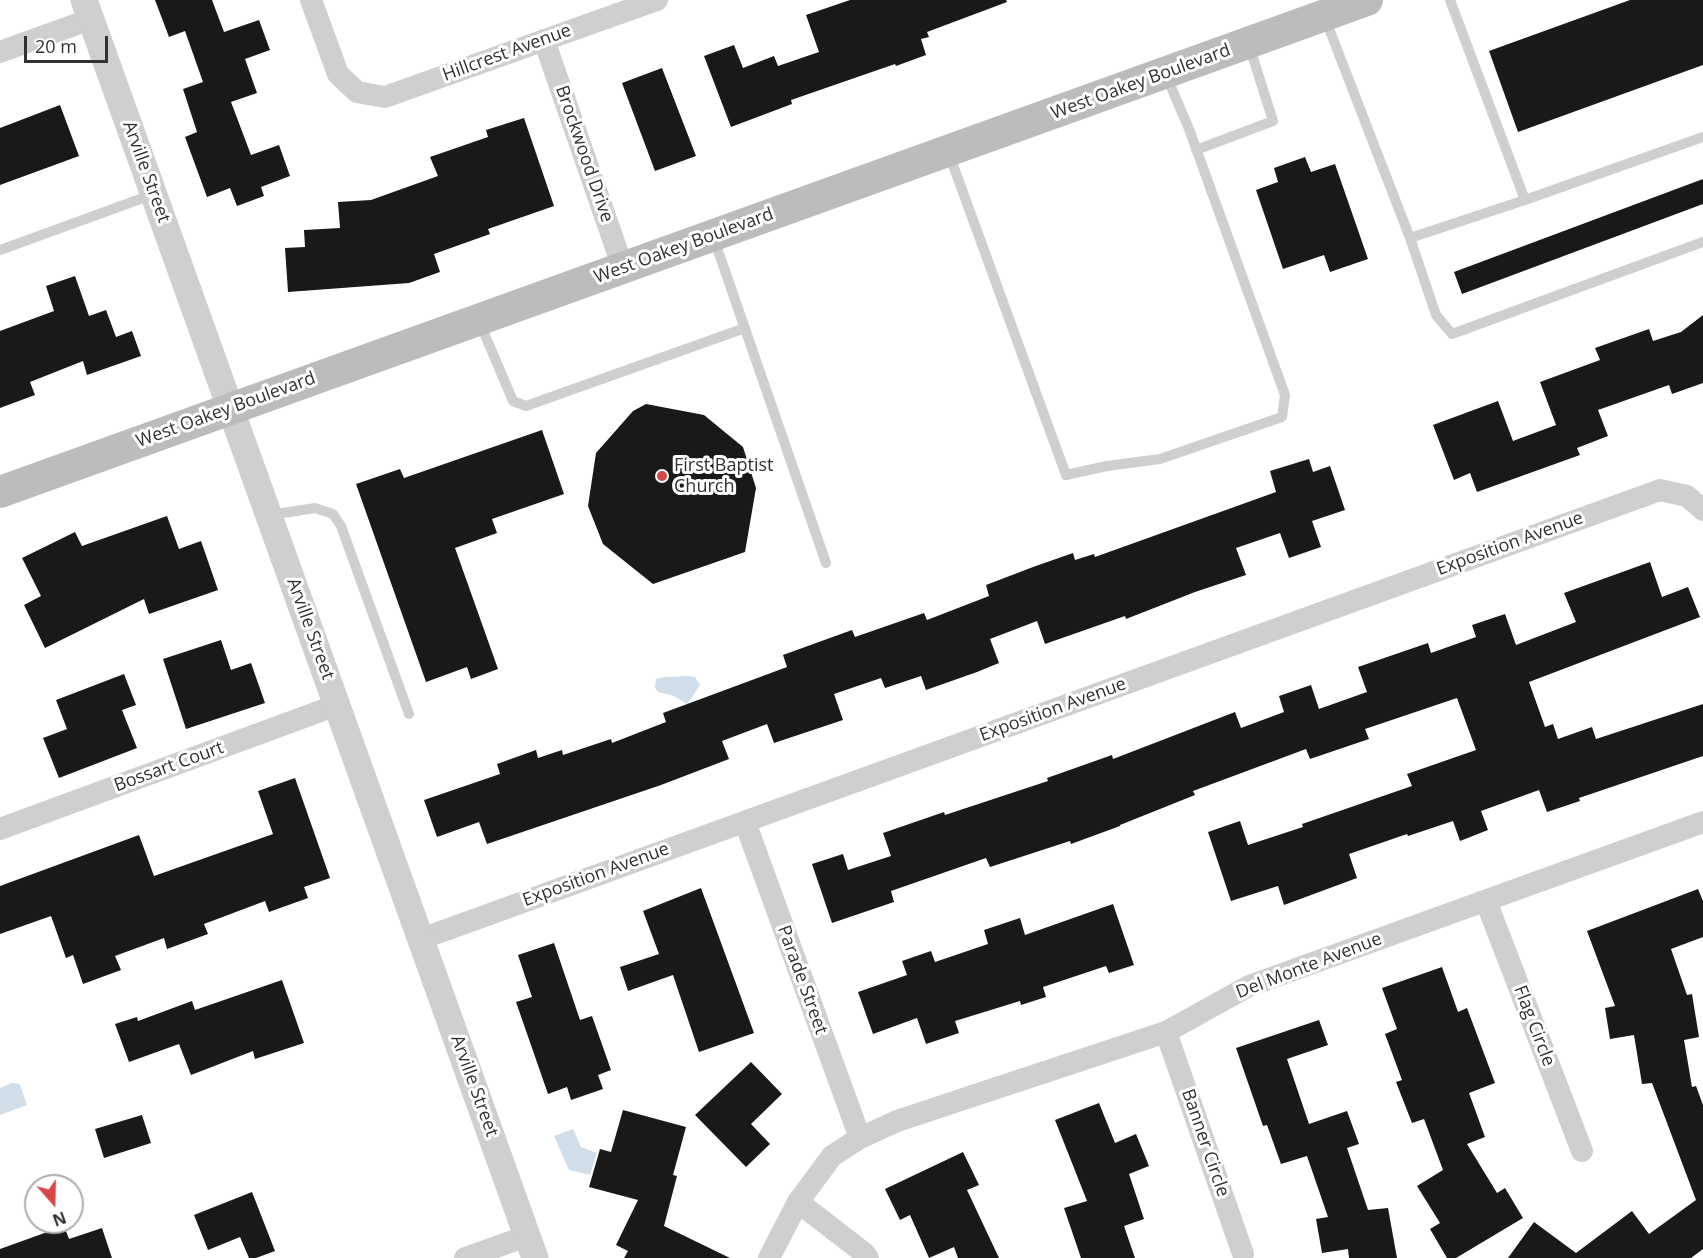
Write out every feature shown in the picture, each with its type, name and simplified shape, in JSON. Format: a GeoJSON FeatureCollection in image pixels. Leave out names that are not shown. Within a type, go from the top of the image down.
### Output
{"type":"FeatureCollection","features":[{"type":"Feature","properties":{"kind":"main road","name":"West Oakey Boulevard"},"geometry":{"type":"LineString","coordinates":[[0,492],[1367,0]]}},
{"type":"Feature","properties":{"kind":"street","name":"Hillcrest Avenue"},"geometry":{"type":"LineString","coordinates":[[311,0],[338,74],[357,93],[385,97],[657,0]]}},
{"type":"Feature","properties":{"kind":"street"},"geometry":{"type":"LineString","coordinates":[[0,52],[88,9]]}},
{"type":"Feature","properties":{"kind":"street","name":"Arville Street"},"geometry":{"type":"LineString","coordinates":[[88,9],[531,1247]]}},
{"type":"Feature","properties":{"kind":"street","name":"Brockwood Drive"},"geometry":{"type":"LineString","coordinates":[[544,40],[623,268]]}},
{"type":"Feature","properties":{"kind":"street","name":"Exposition Avenue"},"geometry":{"type":"LineString","coordinates":[[421,939],[1660,490],[1695,503]]}},
{"type":"Feature","properties":{"kind":"street","name":"Bossart Court"},"geometry":{"type":"LineString","coordinates":[[0,829],[337,705]]}},
{"type":"Feature","properties":{"kind":"street","name":"Parade Street"},"geometry":{"type":"LineString","coordinates":[[745,822],[860,1138]]}},
{"type":"Feature","properties":{"kind":"street","name":"Del Monte Avenue"},"geometry":{"type":"LineString","coordinates":[[769,1258],[798,1202],[832,1156],[860,1138],[897,1121],[1166,1032],[1249,986],[1703,822]]}},
{"type":"Feature","properties":{"kind":"street","name":"Flag Circle"},"geometry":{"type":"LineString","coordinates":[[1486,901],[1582,1151]]}},
{"type":"Feature","properties":{"kind":"street","name":"Banner Circle"},"geometry":{"type":"LineString","coordinates":[[1166,1032],[1243,1254]]}},
{"type":"Feature","properties":{"kind":"street"},"geometry":{"type":"LineString","coordinates":[[798,1202],[868,1258]]}},
{"type":"Feature","properties":{"kind":"street"},"geometry":{"type":"LineString","coordinates":[[465,1258],[531,1247]]}},
{"type":"Feature","properties":{"kind":"lane"},"geometry":{"type":"LineString","coordinates":[[1450,0],[1525,200]]}},
{"type":"Feature","properties":{"kind":"lane"},"geometry":{"type":"LineString","coordinates":[[1324,15],[1410,238],[1436,315],[1452,334],[1703,242]]}},
{"type":"Feature","properties":{"kind":"lane"},"geometry":{"type":"LineString","coordinates":[[1196,150],[1273,121],[1249,43]]}},
{"type":"Feature","properties":{"kind":"lane"},"geometry":{"type":"LineString","coordinates":[[948,151],[1066,475],[1107,466],[1160,459],[1282,417],[1285,395],[1166,73]]}},
{"type":"Feature","properties":{"kind":"lane"},"geometry":{"type":"LineString","coordinates":[[1410,238],[1703,137]]}},
{"type":"Feature","properties":{"kind":"lane"},"geometry":{"type":"LineString","coordinates":[[0,250],[154,194]]}},
{"type":"Feature","properties":{"kind":"lane"},"geometry":{"type":"LineString","coordinates":[[713,236],[825,562]]}},
{"type":"Feature","properties":{"kind":"lane"},"geometry":{"type":"LineString","coordinates":[[479,320],[513,401],[526,406],[745,328]]}},
{"type":"Feature","properties":{"kind":"lane"},"geometry":{"type":"LineString","coordinates":[[269,515],[315,508],[333,514],[340,526],[409,714]]}},
{"type":"Feature","properties":{"kind":"shaded area"},"geometry":{"type":"Polygon","coordinates":[[[695,677],[700,685],[687,704],[674,696],[658,692],[655,688],[656,679],[695,677]]]}},
{"type":"Feature","properties":{"kind":"shaded area"},"geometry":{"type":"Polygon","coordinates":[[[12,1083],[20,1084],[27,1105],[0,1115],[0,1088],[12,1083]]]}},
{"type":"Feature","properties":{"kind":"shaded area"},"geometry":{"type":"Polygon","coordinates":[[[573,1129],[581,1147],[597,1153],[590,1175],[569,1170],[554,1136],[573,1129]]]}},
{"type":"Feature","properties":{"kind":"building"},"geometry":{"type":"Polygon","coordinates":[[[155,0],[212,0],[224,32],[259,20],[270,50],[245,59],[257,93],[231,102],[251,155],[279,145],[290,176],[261,187],[264,196],[237,206],[230,188],[207,197],[185,137],[197,132],[183,89],[203,82],[185,31],[169,37],[155,0]]]}},
{"type":"Feature","properties":{"kind":"building"},"geometry":{"type":"Polygon","coordinates":[[[850,0],[1006,0],[1007,2],[927,32],[929,37],[921,39],[926,55],[791,100],[792,104],[731,127],[704,56],[734,45],[743,68],[774,56],[778,66],[819,52],[806,15],[850,0]]]}},
{"type":"Feature","properties":{"kind":"building"},"geometry":{"type":"Polygon","coordinates":[[[1630,0],[1703,0],[1703,65],[1518,132],[1489,51],[1630,0]]]}},
{"type":"Feature","properties":{"kind":"building"},"geometry":{"type":"Polygon","coordinates":[[[662,68],[696,156],[655,171],[622,83],[662,68]]]}},
{"type":"Feature","properties":{"kind":"building"},"geometry":{"type":"Polygon","coordinates":[[[60,105],[79,156],[0,185],[0,128],[60,105]]]}},
{"type":"Feature","properties":{"kind":"building"},"geometry":{"type":"Polygon","coordinates":[[[524,118],[554,206],[488,229],[490,234],[434,254],[440,272],[409,283],[288,292],[285,248],[305,247],[304,230],[340,228],[338,202],[371,200],[438,176],[430,157],[488,137],[486,130],[524,118]]]}},
{"type":"Feature","properties":{"kind":"building"},"geometry":{"type":"Polygon","coordinates":[[[1305,157],[1311,172],[1335,164],[1368,259],[1330,272],[1324,255],[1283,269],[1256,190],[1278,182],[1274,168],[1305,157]]]}},
{"type":"Feature","properties":{"kind":"building"},"geometry":{"type":"Polygon","coordinates":[[[1703,179],[1703,204],[1462,294],[1454,272],[1703,179]]]}},
{"type":"Feature","properties":{"kind":"building"},"geometry":{"type":"Polygon","coordinates":[[[75,276],[89,316],[106,310],[116,337],[132,331],[141,356],[87,375],[83,361],[30,382],[35,395],[0,408],[0,331],[54,311],[46,286],[75,276]]]}},
{"type":"Feature","properties":{"kind":"building"},"geometry":{"type":"Polygon","coordinates":[[[1703,315],[1703,383],[1672,394],[1669,385],[1598,410],[1608,436],[1577,448],[1580,455],[1477,492],[1470,473],[1454,480],[1433,425],[1498,401],[1513,441],[1556,425],[1540,382],[1600,360],[1595,348],[1649,329],[1653,341],[1681,332],[1703,315]]]}},
{"type":"Feature","properties":{"kind":"building"},"geometry":{"type":"Polygon","coordinates":[[[646,404],[704,415],[743,447],[756,488],[745,552],[653,584],[603,544],[588,506],[596,453],[633,411],[646,404]]]}},
{"type":"Feature","properties":{"kind":"building"},"geometry":{"type":"Polygon","coordinates":[[[542,430],[564,494],[492,519],[497,533],[455,548],[498,669],[471,679],[467,667],[426,682],[356,484],[400,469],[404,478],[542,430]]]}},
{"type":"Feature","properties":{"kind":"building"},"geometry":{"type":"Polygon","coordinates":[[[1309,459],[1313,472],[1330,466],[1345,510],[1312,521],[1321,547],[1289,558],[1280,533],[1236,548],[1246,575],[1126,619],[1125,616],[1045,644],[1037,621],[990,639],[999,663],[977,672],[926,690],[921,676],[885,688],[881,678],[834,694],[843,720],[774,743],[767,724],[722,741],[729,759],[661,785],[487,844],[479,822],[437,837],[424,800],[500,774],[497,764],[536,750],[538,758],[562,750],[563,755],[611,739],[612,743],[666,722],[663,713],[787,667],[783,655],[852,630],[855,637],[924,613],[927,620],[989,596],[986,585],[1033,567],[1073,553],[1075,560],[1094,554],[1095,557],[1276,492],[1270,471],[1309,459]]]}},
{"type":"Feature","properties":{"kind":"building"},"geometry":{"type":"Polygon","coordinates":[[[167,516],[179,549],[201,541],[218,590],[149,614],[144,599],[45,648],[24,605],[41,596],[22,558],[75,532],[82,546],[167,516]]]}},
{"type":"Feature","properties":{"kind":"building"},"geometry":{"type":"Polygon","coordinates":[[[1650,562],[1662,597],[1688,587],[1700,617],[1529,682],[1545,727],[1553,724],[1558,739],[1592,727],[1596,739],[1703,704],[1703,756],[1579,798],[1580,801],[1547,812],[1539,790],[1481,811],[1488,830],[1460,841],[1453,821],[1349,854],[1357,878],[1284,905],[1278,886],[1231,901],[1208,832],[1240,821],[1248,845],[1412,786],[1407,774],[1476,750],[1457,698],[1365,729],[1369,739],[1310,759],[1306,749],[1193,791],[1195,795],[1071,844],[1070,841],[990,867],[986,858],[891,891],[894,902],[832,923],[812,864],[843,854],[848,870],[891,856],[883,833],[1048,781],[1047,778],[1112,755],[1113,759],[1235,712],[1241,728],[1284,712],[1279,696],[1311,685],[1319,709],[1367,692],[1358,667],[1428,643],[1431,653],[1476,637],[1472,625],[1505,614],[1516,645],[1576,622],[1564,593],[1650,562]]]}},
{"type":"Feature","properties":{"kind":"building"},"geometry":{"type":"Polygon","coordinates":[[[221,640],[231,670],[251,663],[265,703],[186,729],[163,659],[221,640]]]}},
{"type":"Feature","properties":{"kind":"building"},"geometry":{"type":"Polygon","coordinates":[[[124,674],[136,705],[122,710],[137,748],[59,778],[43,738],[67,729],[56,700],[124,674]]]}},
{"type":"Feature","properties":{"kind":"building"},"geometry":{"type":"Polygon","coordinates":[[[295,778],[330,878],[304,887],[308,898],[269,912],[265,901],[204,924],[208,934],[167,949],[164,938],[115,956],[121,970],[83,984],[73,955],[66,958],[51,916],[0,934],[0,886],[139,835],[154,876],[273,834],[258,791],[295,778]]]}},
{"type":"Feature","properties":{"kind":"building"},"geometry":{"type":"Polygon","coordinates":[[[701,888],[754,1033],[699,1052],[673,975],[628,991],[620,967],[659,954],[643,911],[701,888]]]}},
{"type":"Feature","properties":{"kind":"building"},"geometry":{"type":"Polygon","coordinates":[[[1698,889],[1703,901],[1703,937],[1671,949],[1687,995],[1692,994],[1699,1037],[1684,1040],[1692,1087],[1696,1086],[1703,1105],[1703,1249],[1691,1258],[1508,1258],[1534,1222],[1576,1253],[1632,1211],[1649,1234],[1696,1200],[1652,1083],[1642,1084],[1634,1035],[1610,1039],[1605,1008],[1615,1006],[1587,931],[1698,889]]]}},
{"type":"Feature","properties":{"kind":"building"},"geometry":{"type":"Polygon","coordinates":[[[1113,904],[1134,965],[1109,973],[1106,966],[1043,987],[1046,997],[1021,1005],[1020,1001],[955,1021],[959,1033],[926,1044],[917,1018],[873,1034],[858,992],[907,975],[902,961],[931,951],[935,962],[988,944],[984,930],[1020,918],[1025,935],[1113,904]]]}},
{"type":"Feature","properties":{"kind":"building"},"geometry":{"type":"Polygon","coordinates":[[[554,943],[580,1020],[592,1016],[611,1070],[598,1075],[603,1089],[571,1100],[567,1087],[548,1094],[516,1002],[532,997],[518,955],[554,943]]]}},
{"type":"Feature","properties":{"kind":"building"},"geometry":{"type":"Polygon","coordinates":[[[1442,967],[1458,1012],[1467,1008],[1495,1083],[1469,1093],[1485,1137],[1467,1144],[1497,1193],[1505,1188],[1523,1218],[1456,1258],[1447,1258],[1430,1229],[1440,1223],[1417,1186],[1443,1170],[1424,1119],[1412,1123],[1396,1082],[1402,1080],[1385,1034],[1397,1029],[1382,988],[1442,967]]]}},
{"type":"Feature","properties":{"kind":"building"},"geometry":{"type":"Polygon","coordinates":[[[282,980],[304,1043],[255,1059],[253,1051],[191,1075],[179,1044],[129,1062],[115,1024],[137,1017],[138,1021],[192,1001],[195,1010],[282,980]]]}},
{"type":"Feature","properties":{"kind":"building"},"geometry":{"type":"Polygon","coordinates":[[[1319,1020],[1328,1045],[1287,1059],[1309,1124],[1347,1111],[1359,1144],[1347,1148],[1368,1210],[1388,1208],[1397,1258],[1349,1258],[1348,1249],[1322,1253],[1316,1219],[1328,1217],[1307,1156],[1281,1164],[1267,1125],[1263,1126],[1236,1048],[1319,1020]]]}},
{"type":"Feature","properties":{"kind":"building"},"geometry":{"type":"Polygon","coordinates":[[[751,1062],[782,1094],[751,1124],[770,1144],[746,1167],[695,1115],[751,1062]]]}},
{"type":"Feature","properties":{"kind":"building"},"geometry":{"type":"Polygon","coordinates":[[[1099,1103],[1115,1143],[1136,1134],[1149,1166],[1129,1174],[1144,1219],[1124,1226],[1135,1258],[1081,1258],[1064,1208],[1087,1201],[1055,1120],[1099,1103]]]}},
{"type":"Feature","properties":{"kind":"building"},"geometry":{"type":"Polygon","coordinates":[[[623,1110],[686,1127],[673,1175],[677,1176],[664,1226],[730,1258],[624,1258],[628,1251],[616,1245],[638,1200],[589,1187],[600,1149],[611,1152],[623,1110]]]}},
{"type":"Feature","properties":{"kind":"building"},"geometry":{"type":"Polygon","coordinates":[[[142,1115],[151,1143],[104,1158],[95,1129],[142,1115]]]}},
{"type":"Feature","properties":{"kind":"building"},"geometry":{"type":"Polygon","coordinates":[[[963,1152],[979,1185],[967,1190],[999,1258],[958,1258],[954,1247],[929,1258],[910,1215],[900,1220],[885,1189],[963,1152]]]}},
{"type":"Feature","properties":{"kind":"building"},"geometry":{"type":"Polygon","coordinates":[[[252,1192],[275,1251],[256,1258],[249,1258],[240,1237],[208,1250],[194,1215],[252,1192]]]}},
{"type":"Feature","properties":{"kind":"building"},"geometry":{"type":"Polygon","coordinates":[[[102,1228],[112,1258],[0,1258],[0,1249],[42,1234],[67,1234],[69,1239],[102,1228]]]}},
{"type":"Feature","properties":{"kind":"place","name":"First Baptist Church"},"geometry":{"type":"Point","coordinates":[662,476]}}]}
